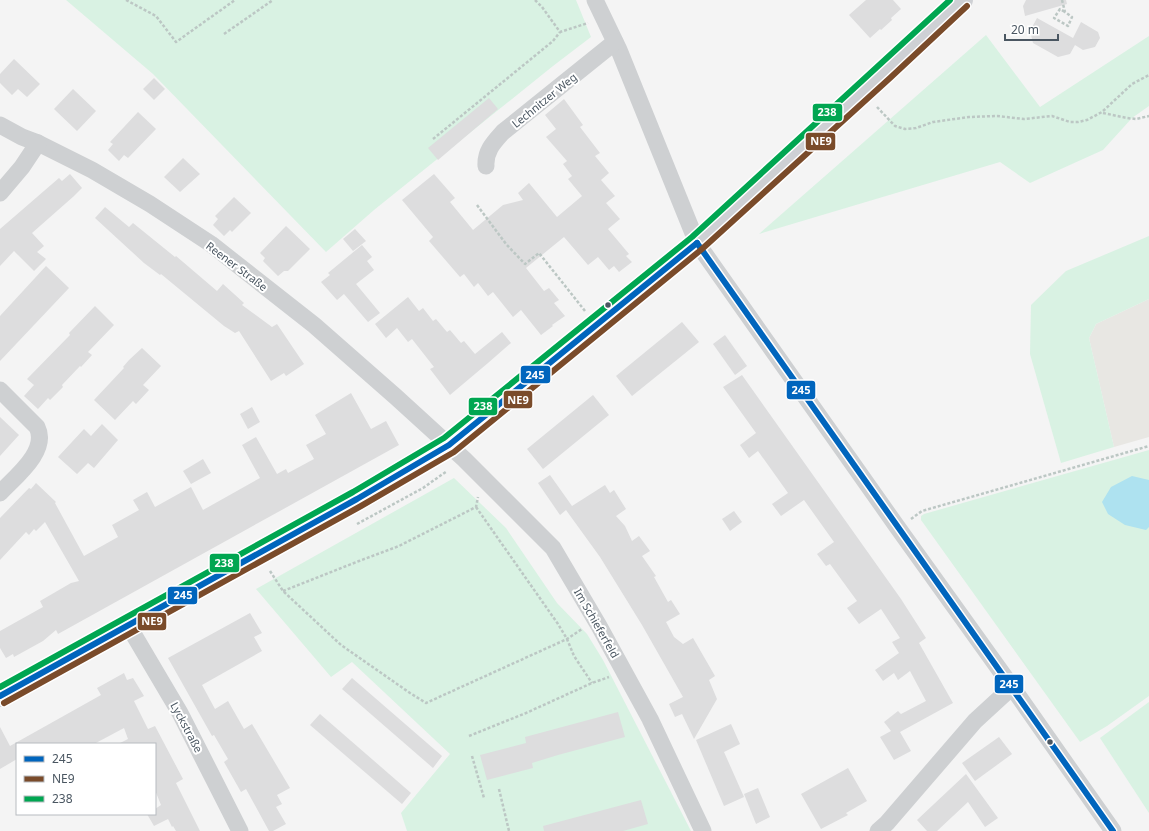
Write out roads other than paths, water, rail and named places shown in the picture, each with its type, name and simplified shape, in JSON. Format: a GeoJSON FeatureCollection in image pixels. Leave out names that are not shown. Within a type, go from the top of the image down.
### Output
{"type":"FeatureCollection","features":[{"type":"Feature","properties":{"kind":"street"},"geometry":{"type":"LineString","coordinates":[[595,0],[616,42],[697,243],[1012,687],[1112,831]]}},
{"type":"Feature","properties":{"kind":"street"},"geometry":{"type":"LineString","coordinates":[[0,696],[357,499],[448,445],[697,243],[962,0]]}},
{"type":"Feature","properties":{"kind":"street","name":"Lechnitzer Weg"},"geometry":{"type":"LineString","coordinates":[[486,166],[486,160],[490,148],[503,132],[616,42]]}},
{"type":"Feature","properties":{"kind":"street","name":"Reener Straße"},"geometry":{"type":"LineString","coordinates":[[0,125],[92,170],[150,204],[211,244],[314,325],[448,445]]}},
{"type":"Feature","properties":{"kind":"street"},"geometry":{"type":"LineString","coordinates":[[0,193],[22,167],[38,143]]}},
{"type":"Feature","properties":{"kind":"street"},"geometry":{"type":"LineString","coordinates":[[0,390],[37,427],[40,435],[35,453],[30,461],[0,492]]}},
{"type":"Feature","properties":{"kind":"street","name":"Im Schieferfeld"},"geometry":{"type":"LineString","coordinates":[[448,445],[552,548],[596,620],[625,672],[650,719],[703,831]]}},
{"type":"Feature","properties":{"kind":"street","name":"Lyckstraße"},"geometry":{"type":"LineString","coordinates":[[128,626],[180,713],[240,831]]}},
{"type":"Feature","properties":{"kind":"street"},"geometry":{"type":"LineString","coordinates":[[878,831],[887,824],[975,721],[1012,687]]}},
{"type":"Feature","properties":{"kind":"water"},"geometry":{"type":"Polygon","coordinates":[[[1132,476],[1149,480],[1149,527],[1146,530],[1125,525],[1108,514],[1102,502],[1111,487],[1132,476]]]}}]}
